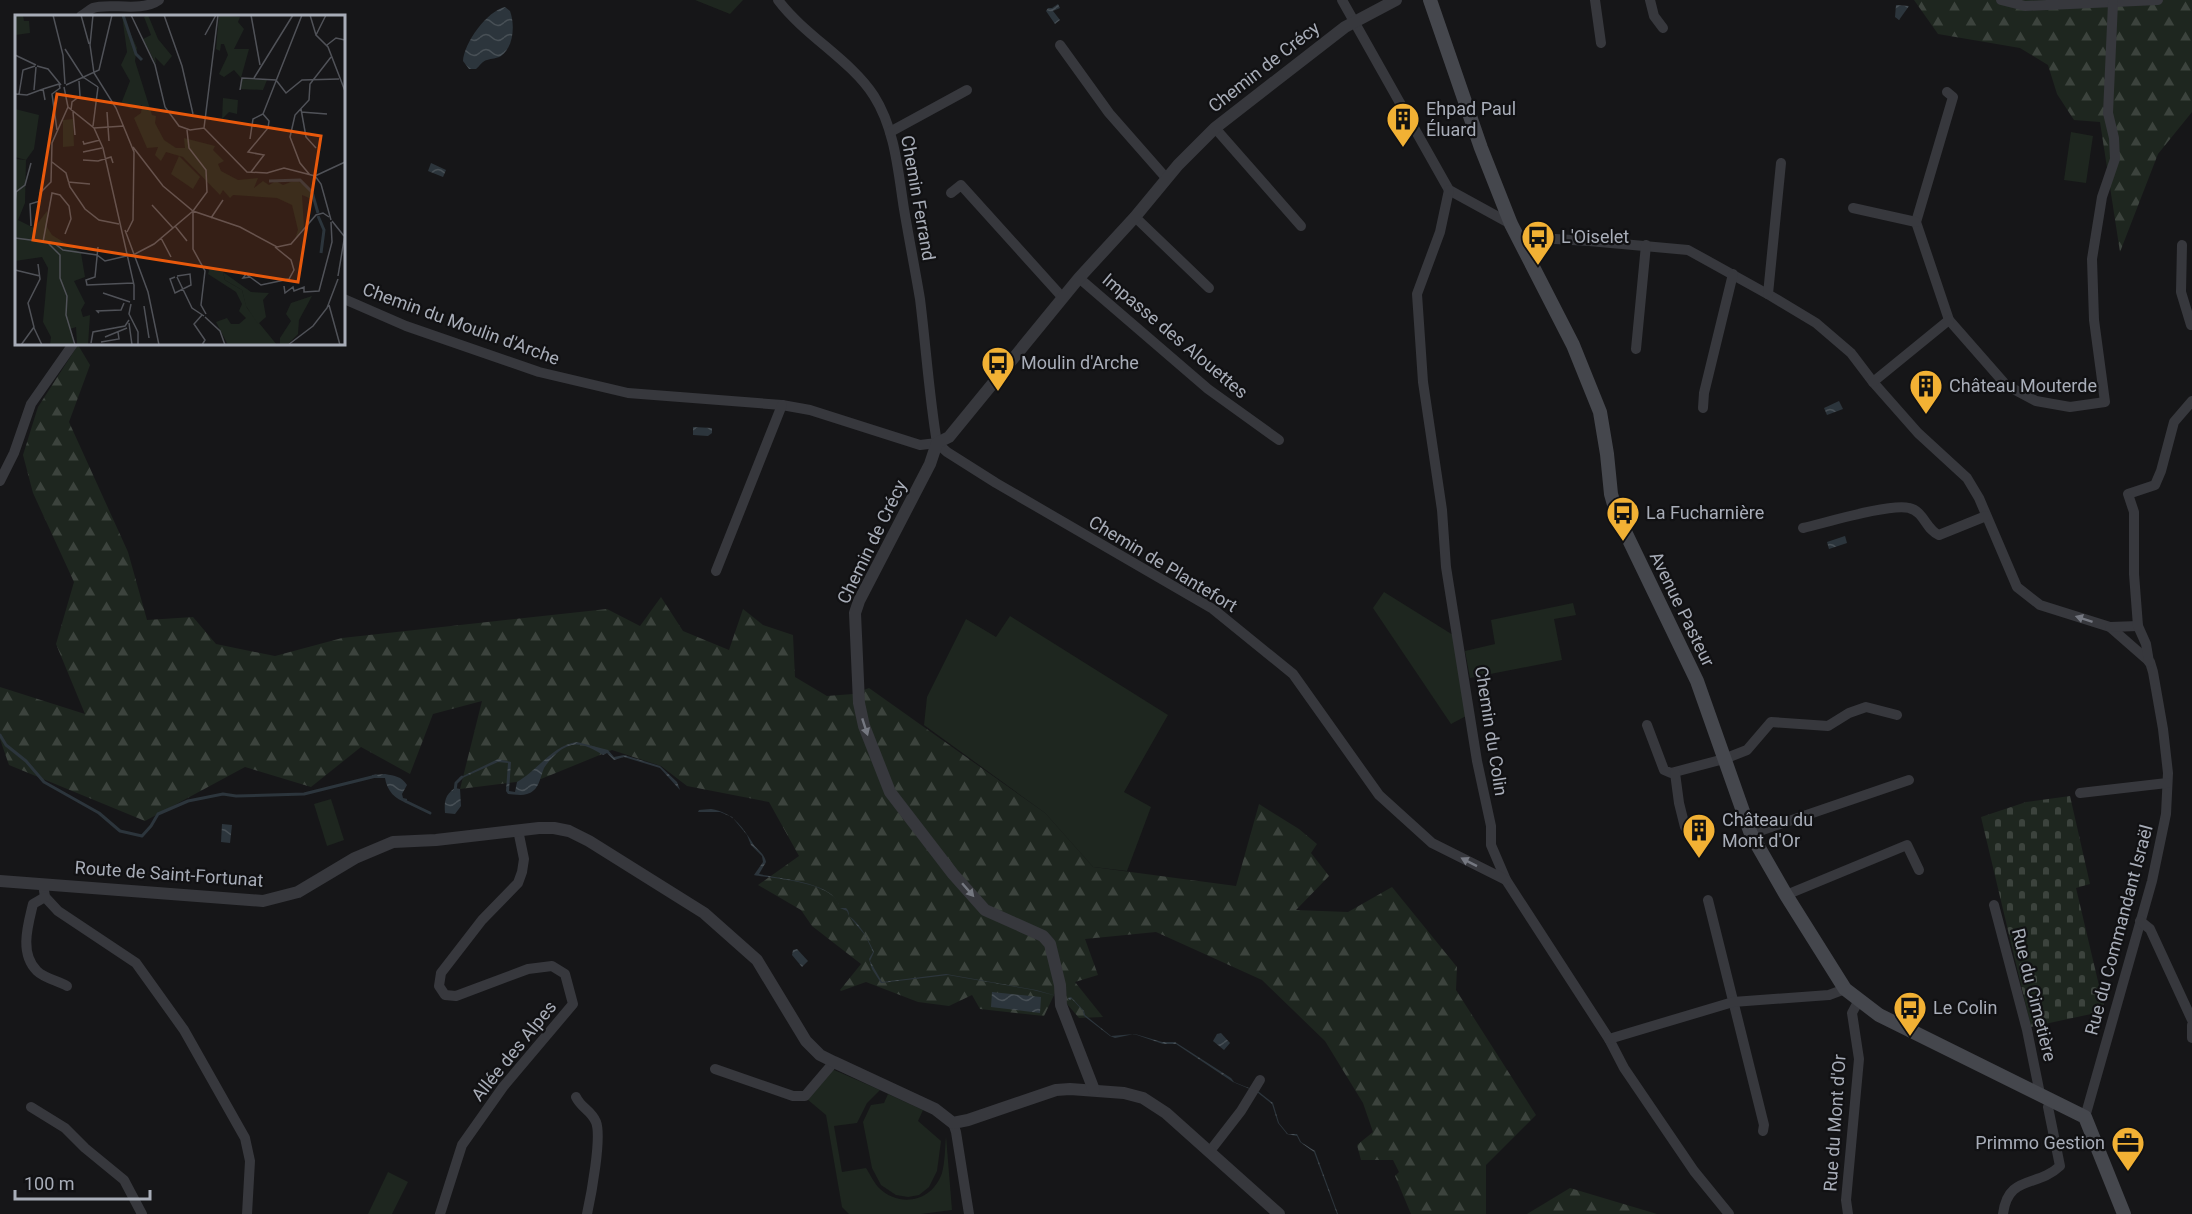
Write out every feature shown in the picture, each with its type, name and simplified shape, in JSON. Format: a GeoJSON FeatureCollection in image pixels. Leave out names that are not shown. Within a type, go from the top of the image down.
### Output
{"type":"FeatureCollection","features":[{"type":"Feature","properties":{"kind":"main road","name":"Avenue Pasteur"},"geometry":{"type":"LineString","coordinates":[[1430,0],[1481,148],[1511,224],[1573,345],[1600,412],[1611,494],[1617,515],[1697,681],[1751,834],[1786,895],[1845,989],[1879,1015],[2085,1118]]}},
{"type":"Feature","properties":{"kind":"main road"},"geometry":{"type":"LineString","coordinates":[[2085,1118],[2124,1214]]}},
{"type":"Feature","properties":{"kind":"street"},"geometry":{"type":"LineString","coordinates":[[82,15],[93,8],[132,7],[156,3],[159,0]]}},
{"type":"Feature","properties":{"kind":"street","name":"Chemin Ferrand"},"geometry":{"type":"LineString","coordinates":[[778,0],[804,30],[865,84],[880,108],[890,132],[920,299],[929,395],[937,443]]}},
{"type":"Feature","properties":{"kind":"street"},"geometry":{"type":"LineString","coordinates":[[1342,0],[1449,190],[1511,224]]}},
{"type":"Feature","properties":{"kind":"street","name":"Chemin de Crécy"},"geometry":{"type":"LineString","coordinates":[[1094,1090],[1061,1005],[1060,985],[1050,944],[1042,936],[985,910],[953,874],[890,792],[864,726],[859,704],[854,626],[859,601],[930,464],[937,443],[949,437],[956,430],[1079,278],[1167,179],[1215,128],[1354,21],[1396,0]]}},
{"type":"Feature","properties":{"kind":"street"},"geometry":{"type":"LineString","coordinates":[[1595,0],[1601,43]]}},
{"type":"Feature","properties":{"kind":"street"},"geometry":{"type":"LineString","coordinates":[[1650,0],[1654,16],[1662,28]]}},
{"type":"Feature","properties":{"kind":"street"},"geometry":{"type":"LineString","coordinates":[[2001,0],[2025,6],[2093,1],[2113,3],[2158,0]]}},
{"type":"Feature","properties":{"kind":"street"},"geometry":{"type":"LineString","coordinates":[[1947,92],[1953,97],[1916,222],[1949,320],[2006,385],[2036,401],[2070,407],[2106,402],[2094,320],[2092,259],[2102,197],[2115,159],[2114,138],[2108,113],[2113,3]]}},
{"type":"Feature","properties":{"kind":"street"},"geometry":{"type":"LineString","coordinates":[[1060,45],[1109,114],[1167,179]]}},
{"type":"Feature","properties":{"kind":"street"},"geometry":{"type":"LineString","coordinates":[[890,132],[967,90]]}},
{"type":"Feature","properties":{"kind":"street"},"geometry":{"type":"LineString","coordinates":[[1215,128],[1300,226]]}},
{"type":"Feature","properties":{"kind":"street"},"geometry":{"type":"LineString","coordinates":[[1768,294],[1781,163]]}},
{"type":"Feature","properties":{"kind":"street"},"geometry":{"type":"LineString","coordinates":[[951,194],[961,185],[1063,298]]}},
{"type":"Feature","properties":{"kind":"street","name":"Chemin du Colin"},"geometry":{"type":"LineString","coordinates":[[1449,190],[1440,232],[1417,294],[1423,382],[1442,510],[1446,567],[1491,826],[1491,845],[1506,880],[1609,1039],[1624,1068],[1694,1171],[1729,1214]]}},
{"type":"Feature","properties":{"kind":"street"},"geometry":{"type":"LineString","coordinates":[[1853,208],[1916,222]]}},
{"type":"Feature","properties":{"kind":"street"},"geometry":{"type":"LineString","coordinates":[[1135,217],[1209,288]]}},
{"type":"Feature","properties":{"kind":"street"},"geometry":{"type":"LineString","coordinates":[[1518,238],[1646,245],[1688,250],[1816,323],[1851,353],[1918,433],[1967,478],[2017,587],[2040,605],[2110,627],[2138,626]]}},
{"type":"Feature","properties":{"kind":"street"},"geometry":{"type":"LineString","coordinates":[[1636,349],[1646,245]]}},
{"type":"Feature","properties":{"kind":"street"},"geometry":{"type":"LineString","coordinates":[[2182,245],[2181,292],[2192,325]]}},
{"type":"Feature","properties":{"kind":"street"},"geometry":{"type":"LineString","coordinates":[[1703,408],[1704,393],[1733,274]]}},
{"type":"Feature","properties":{"kind":"street","name":"Impasse des Alouettes"},"geometry":{"type":"LineString","coordinates":[[1079,278],[1208,388],[1280,440]]}},
{"type":"Feature","properties":{"kind":"street","name":"Chemin du Moulin d'Arche"},"geometry":{"type":"LineString","coordinates":[[345,299],[406,326],[523,367],[591,385],[661,396],[756,401],[782,405],[810,410],[920,445],[937,443]]}},
{"type":"Feature","properties":{"kind":"street"},"geometry":{"type":"LineString","coordinates":[[1873,382],[1949,320]]}},
{"type":"Feature","properties":{"kind":"street"},"geometry":{"type":"LineString","coordinates":[[0,481],[14,453],[31,404],[72,345]]}},
{"type":"Feature","properties":{"kind":"street","name":"Rue du Commandant Israël"},"geometry":{"type":"LineString","coordinates":[[2085,1118],[2152,881],[2166,814],[2167,783],[2163,729],[2153,672],[2146,644],[2138,626],[2134,574],[2134,512],[2128,494],[2155,485],[2174,422],[2192,401]]}},
{"type":"Feature","properties":{"kind":"street"},"geometry":{"type":"LineString","coordinates":[[716,572],[782,405]]}},
{"type":"Feature","properties":{"kind":"street","name":"Chemin de Plantefort"},"geometry":{"type":"LineString","coordinates":[[937,443],[947,452],[996,483],[1213,609],[1293,675],[1379,795],[1432,843],[1506,880]]}},
{"type":"Feature","properties":{"kind":"street"},"geometry":{"type":"LineString","coordinates":[[1803,528],[1894,507],[1911,508],[1922,516],[1932,532],[1939,535],[1986,516]]}},
{"type":"Feature","properties":{"kind":"street"},"geometry":{"type":"LineString","coordinates":[[2110,627],[2150,662]]}},
{"type":"Feature","properties":{"kind":"street"},"geometry":{"type":"LineString","coordinates":[[1647,725],[1664,770],[1675,773],[1747,750],[1771,722],[1828,726],[1849,713],[1866,707],[1897,715]]}},
{"type":"Feature","properties":{"kind":"street"},"geometry":{"type":"LineString","coordinates":[[1675,773],[1685,827]]}},
{"type":"Feature","properties":{"kind":"street"},"geometry":{"type":"LineString","coordinates":[[1751,834],[1909,780]]}},
{"type":"Feature","properties":{"kind":"street"},"geometry":{"type":"LineString","coordinates":[[2080,793],[2167,783]]}},
{"type":"Feature","properties":{"kind":"street","name":"Route de Saint-Fortunat"},"geometry":{"type":"LineString","coordinates":[[0,881],[44,890],[263,901],[298,892],[355,858],[393,842],[436,840],[518,830],[554,828],[569,831],[590,841],[704,913],[757,960],[806,1041],[820,1055],[935,1109],[953,1123]]}},
{"type":"Feature","properties":{"kind":"street","name":"Allée des Alpes"},"geometry":{"type":"LineString","coordinates":[[440,1214],[462,1145],[503,1087],[573,1004],[565,974],[552,966],[528,969],[456,996],[445,995],[439,986],[441,973],[483,920],[518,883],[524,859],[518,830]]}},
{"type":"Feature","properties":{"kind":"street"},"geometry":{"type":"LineString","coordinates":[[1786,895],[1907,846],[1919,870]]}},
{"type":"Feature","properties":{"kind":"street"},"geometry":{"type":"LineString","coordinates":[[67,986],[38,973],[31,963],[25,938],[33,904],[44,890],[58,911],[136,963],[184,1030],[245,1138],[250,1161],[247,1214]]}},
{"type":"Feature","properties":{"kind":"street"},"geometry":{"type":"LineString","coordinates":[[1708,900],[1764,1125],[1763,1131]]}},
{"type":"Feature","properties":{"kind":"street","name":"Rue du Cimetière"},"geometry":{"type":"LineString","coordinates":[[1994,905],[2048,1107],[2060,1166],[2054,1172],[2013,1188],[2003,1214]]}},
{"type":"Feature","properties":{"kind":"street"},"geometry":{"type":"LineString","coordinates":[[2140,921],[2150,929],[2192,1020]]}},
{"type":"Feature","properties":{"kind":"street"},"geometry":{"type":"LineString","coordinates":[[1609,1039],[1733,1002],[1829,995],[1845,989]]}},
{"type":"Feature","properties":{"kind":"street","name":"Rue du Mont d'Or"},"geometry":{"type":"LineString","coordinates":[[1848,1214],[1846,1200],[1859,1059],[1852,1013],[1859,1000]]}},
{"type":"Feature","properties":{"kind":"street"},"geometry":{"type":"LineString","coordinates":[[2192,1025],[2192,1038]]}},
{"type":"Feature","properties":{"kind":"street"},"geometry":{"type":"LineString","coordinates":[[715,1069],[793,1096],[805,1096],[834,1062]]}},
{"type":"Feature","properties":{"kind":"street"},"geometry":{"type":"LineString","coordinates":[[1210,1151],[1256,1087]]}},
{"type":"Feature","properties":{"kind":"street"},"geometry":{"type":"LineString","coordinates":[[969,1214],[953,1123],[1056,1090],[1094,1090],[1124,1093],[1143,1098],[1166,1113],[1279,1214]]}},
{"type":"Feature","properties":{"kind":"street"},"geometry":{"type":"LineString","coordinates":[[576,1097],[578,1103],[591,1112],[597,1124],[594,1182],[587,1214]]}},
{"type":"Feature","properties":{"kind":"street"},"geometry":{"type":"LineString","coordinates":[[31,1107],[65,1128],[124,1180],[142,1214]]}},
{"type":"Feature","properties":{"kind":"green space"},"geometry":{"type":"Polygon","coordinates":[[[695,0],[743,0],[730,14],[695,0]]]}},
{"type":"Feature","properties":{"kind":"green space"},"geometry":{"type":"Polygon","coordinates":[[[1914,0],[2192,0],[2192,112],[2158,154],[2120,252],[2100,122],[2074,120],[2057,94],[2048,65],[2020,48],[1938,34],[1914,0]]]}},
{"type":"Feature","properties":{"kind":"green space"},"geometry":{"type":"Polygon","coordinates":[[[2071,132],[2093,136],[2086,183],[2064,180],[2071,132]]]}},
{"type":"Feature","properties":{"kind":"green space"},"geometry":{"type":"Polygon","coordinates":[[[78,345],[90,365],[69,422],[128,552],[147,620],[193,617],[216,644],[275,656],[342,638],[607,609],[640,626],[661,597],[683,631],[729,650],[743,609],[763,625],[793,635],[795,677],[827,696],[853,694],[869,688],[1045,813],[1093,867],[1236,886],[1259,804],[1299,829],[1317,844],[1311,853],[1329,876],[1296,910],[1348,912],[1392,887],[1457,967],[1456,990],[1536,1115],[1486,1165],[1486,1214],[1411,1214],[1395,1176],[1399,1172],[1393,1160],[1361,1160],[1357,1145],[1373,1132],[1363,1103],[1325,1041],[1262,980],[1156,932],[1085,939],[1098,975],[1075,982],[1103,1017],[1079,1018],[1056,991],[1044,1016],[980,1009],[972,995],[949,1006],[918,1002],[866,982],[841,991],[861,964],[812,926],[801,910],[758,885],[799,856],[769,802],[687,786],[661,766],[612,750],[541,779],[460,789],[482,701],[433,714],[410,774],[361,747],[311,787],[245,767],[145,821],[9,765],[0,739],[0,687],[85,714],[56,644],[74,582],[33,493],[23,455],[38,407],[78,345]]]}},
{"type":"Feature","properties":{"kind":"green space"},"geometry":{"type":"Polygon","coordinates":[[[1384,592],[1453,635],[1468,715],[1451,724],[1373,608],[1384,592]]]}},
{"type":"Feature","properties":{"kind":"green space"},"geometry":{"type":"Polygon","coordinates":[[[1573,603],[1576,615],[1554,619],[1562,660],[1470,678],[1465,651],[1495,644],[1491,620],[1573,603]]]}},
{"type":"Feature","properties":{"kind":"green space"},"geometry":{"type":"Polygon","coordinates":[[[1010,616],[1168,715],[1124,792],[1151,807],[1127,871],[1093,867],[1045,813],[924,725],[927,697],[966,619],[996,637],[1010,616]]]}},
{"type":"Feature","properties":{"kind":"green space"},"geometry":{"type":"Polygon","coordinates":[[[2070,796],[2090,884],[2076,888],[2105,1011],[2031,1027],[1981,817],[2026,802],[2070,796]]]}},
{"type":"Feature","properties":{"kind":"green space"},"geometry":{"type":"Polygon","coordinates":[[[331,799],[344,840],[327,846],[314,804],[331,799]]]}},
{"type":"Feature","properties":{"kind":"green space"},"geometry":{"type":"Polygon","coordinates":[[[832,1069],[880,1090],[867,1103],[857,1123],[834,1126],[842,1172],[866,1168],[877,1186],[887,1194],[906,1200],[915,1199],[931,1190],[942,1173],[946,1136],[952,1210],[921,1214],[849,1214],[842,1207],[826,1115],[807,1099],[832,1069]]]}},
{"type":"Feature","properties":{"kind":"green space"},"geometry":{"type":"Polygon","coordinates":[[[888,1094],[923,1110],[918,1121],[941,1141],[937,1171],[929,1187],[919,1195],[908,1197],[896,1195],[881,1185],[872,1168],[863,1122],[871,1105],[884,1103],[888,1094]]]}},
{"type":"Feature","properties":{"kind":"green space"},"geometry":{"type":"Polygon","coordinates":[[[388,1172],[408,1182],[392,1214],[368,1214],[388,1172]]]}},
{"type":"Feature","properties":{"kind":"green space"},"geometry":{"type":"Polygon","coordinates":[[[1570,1188],[1657,1214],[1527,1214],[1570,1188]]]}},
{"type":"Feature","properties":{"kind":"water"},"geometry":{"type":"Polygon","coordinates":[[[1058,4],[1060,8],[1053,11],[1060,20],[1055,24],[1046,11],[1058,4]]]}},
{"type":"Feature","properties":{"kind":"water"},"geometry":{"type":"Polygon","coordinates":[[[1896,5],[1909,6],[1899,20],[1895,17],[1896,5]]]}},
{"type":"Feature","properties":{"kind":"water"},"geometry":{"type":"Polygon","coordinates":[[[505,7],[510,11],[513,22],[509,47],[501,56],[482,62],[476,69],[469,69],[463,61],[472,37],[484,21],[505,7]]]}},
{"type":"Feature","properties":{"kind":"water"},"geometry":{"type":"Polygon","coordinates":[[[431,163],[446,170],[443,177],[428,171],[431,163]]]}},
{"type":"Feature","properties":{"kind":"water"},"geometry":{"type":"Polygon","coordinates":[[[1839,401],[1843,409],[1827,415],[1824,408],[1839,401]]]}},
{"type":"Feature","properties":{"kind":"water"},"geometry":{"type":"Polygon","coordinates":[[[693,427],[712,428],[712,433],[708,436],[693,435],[693,427]]]}},
{"type":"Feature","properties":{"kind":"water"},"geometry":{"type":"Polygon","coordinates":[[[1845,536],[1847,543],[1829,549],[1827,542],[1845,536]]]}},
{"type":"Feature","properties":{"kind":"water"},"geometry":{"type":"Polygon","coordinates":[[[577,742],[608,750],[614,757],[624,755],[660,766],[677,782],[680,790],[660,768],[624,757],[614,760],[607,753],[603,755],[579,745],[568,746],[556,754],[544,768],[537,787],[527,794],[508,794],[506,791],[508,763],[498,762],[459,778],[498,759],[511,762],[509,791],[515,792],[517,782],[560,748],[577,742]]]}},
{"type":"Feature","properties":{"kind":"water"},"geometry":{"type":"Polygon","coordinates":[[[385,774],[400,778],[405,782],[407,785],[402,794],[403,798],[407,799],[407,803],[392,794],[385,778],[372,778],[372,775],[385,774]]]}},
{"type":"Feature","properties":{"kind":"water"},"geometry":{"type":"Polygon","coordinates":[[[455,788],[460,789],[461,806],[455,814],[445,813],[446,799],[455,788]]]}},
{"type":"Feature","properties":{"kind":"water"},"geometry":{"type":"Polygon","coordinates":[[[711,809],[719,811],[729,816],[720,812],[698,812],[711,809]]]}},
{"type":"Feature","properties":{"kind":"water"},"geometry":{"type":"Polygon","coordinates":[[[734,819],[762,853],[765,859],[766,862],[759,874],[806,883],[829,892],[836,899],[828,892],[804,883],[754,875],[763,862],[762,856],[751,845],[747,835],[734,819]]]}},
{"type":"Feature","properties":{"kind":"water"},"geometry":{"type":"Polygon","coordinates":[[[222,824],[232,825],[230,843],[221,842],[222,824]]]}},
{"type":"Feature","properties":{"kind":"water"},"geometry":{"type":"Polygon","coordinates":[[[849,916],[864,932],[874,952],[870,961],[882,982],[946,974],[1036,990],[1057,996],[948,975],[881,983],[872,969],[869,959],[873,952],[865,935],[849,916]]]}},
{"type":"Feature","properties":{"kind":"water"},"geometry":{"type":"Polygon","coordinates":[[[797,949],[808,961],[802,967],[792,955],[793,950],[797,949]]]}},
{"type":"Feature","properties":{"kind":"water"},"geometry":{"type":"Polygon","coordinates":[[[992,992],[1041,997],[1040,1013],[991,1007],[992,992]]]}},
{"type":"Feature","properties":{"kind":"water"},"geometry":{"type":"Polygon","coordinates":[[[1071,997],[1084,1011],[1085,1015],[1111,1036],[1133,1034],[1115,1038],[1110,1036],[1084,1016],[1083,1011],[1072,999],[1069,1000],[1068,998],[1071,997]]]}},
{"type":"Feature","properties":{"kind":"water"},"geometry":{"type":"Polygon","coordinates":[[[1221,1033],[1230,1043],[1224,1050],[1213,1041],[1217,1034],[1221,1033]]]}},
{"type":"Feature","properties":{"kind":"water"},"geometry":{"type":"Polygon","coordinates":[[[1134,1034],[1162,1042],[1175,1042],[1234,1082],[1259,1092],[1273,1103],[1279,1123],[1288,1134],[1297,1134],[1301,1142],[1315,1151],[1338,1214],[1314,1152],[1300,1142],[1297,1136],[1287,1134],[1278,1123],[1272,1104],[1257,1092],[1233,1082],[1176,1044],[1163,1044],[1134,1034]]]}},
{"type":"Feature","properties":{"kind":"waterway"},"geometry":{"type":"LineString","coordinates":[[0,735],[6,745],[26,761],[44,782],[99,813],[120,831],[142,836],[158,814],[188,801],[223,794],[236,796],[304,794],[376,776]]}},
{"type":"Feature","properties":{"kind":"waterway"},"geometry":{"type":"LineString","coordinates":[[455,791],[456,783],[462,777]]}},
{"type":"Feature","properties":{"kind":"waterway"},"geometry":{"type":"LineString","coordinates":[[405,801],[430,813]]}},
{"type":"Feature","properties":{"kind":"place","name":"Ehpad Paul Éluard"},"geometry":{"type":"Point","coordinates":[1403,148]}},
{"type":"Feature","properties":{"kind":"place","name":"L'Oiselet"},"geometry":{"type":"Point","coordinates":[1538,266]}},
{"type":"Feature","properties":{"kind":"place","name":"Moulin d'Arche"},"geometry":{"type":"Point","coordinates":[998,392]}},
{"type":"Feature","properties":{"kind":"place","name":"Château Mouterde"},"geometry":{"type":"Point","coordinates":[1926,415]}},
{"type":"Feature","properties":{"kind":"place","name":"La Fucharnière"},"geometry":{"type":"Point","coordinates":[1623,542]}},
{"type":"Feature","properties":{"kind":"place","name":"Château du Mont d'Or"},"geometry":{"type":"Point","coordinates":[1699,859]}},
{"type":"Feature","properties":{"kind":"place","name":"Le Colin"},"geometry":{"type":"Point","coordinates":[1910,1037]}},
{"type":"Feature","properties":{"kind":"place","name":"Primmo Gestion"},"geometry":{"type":"Point","coordinates":[2128,1172]}}]}
